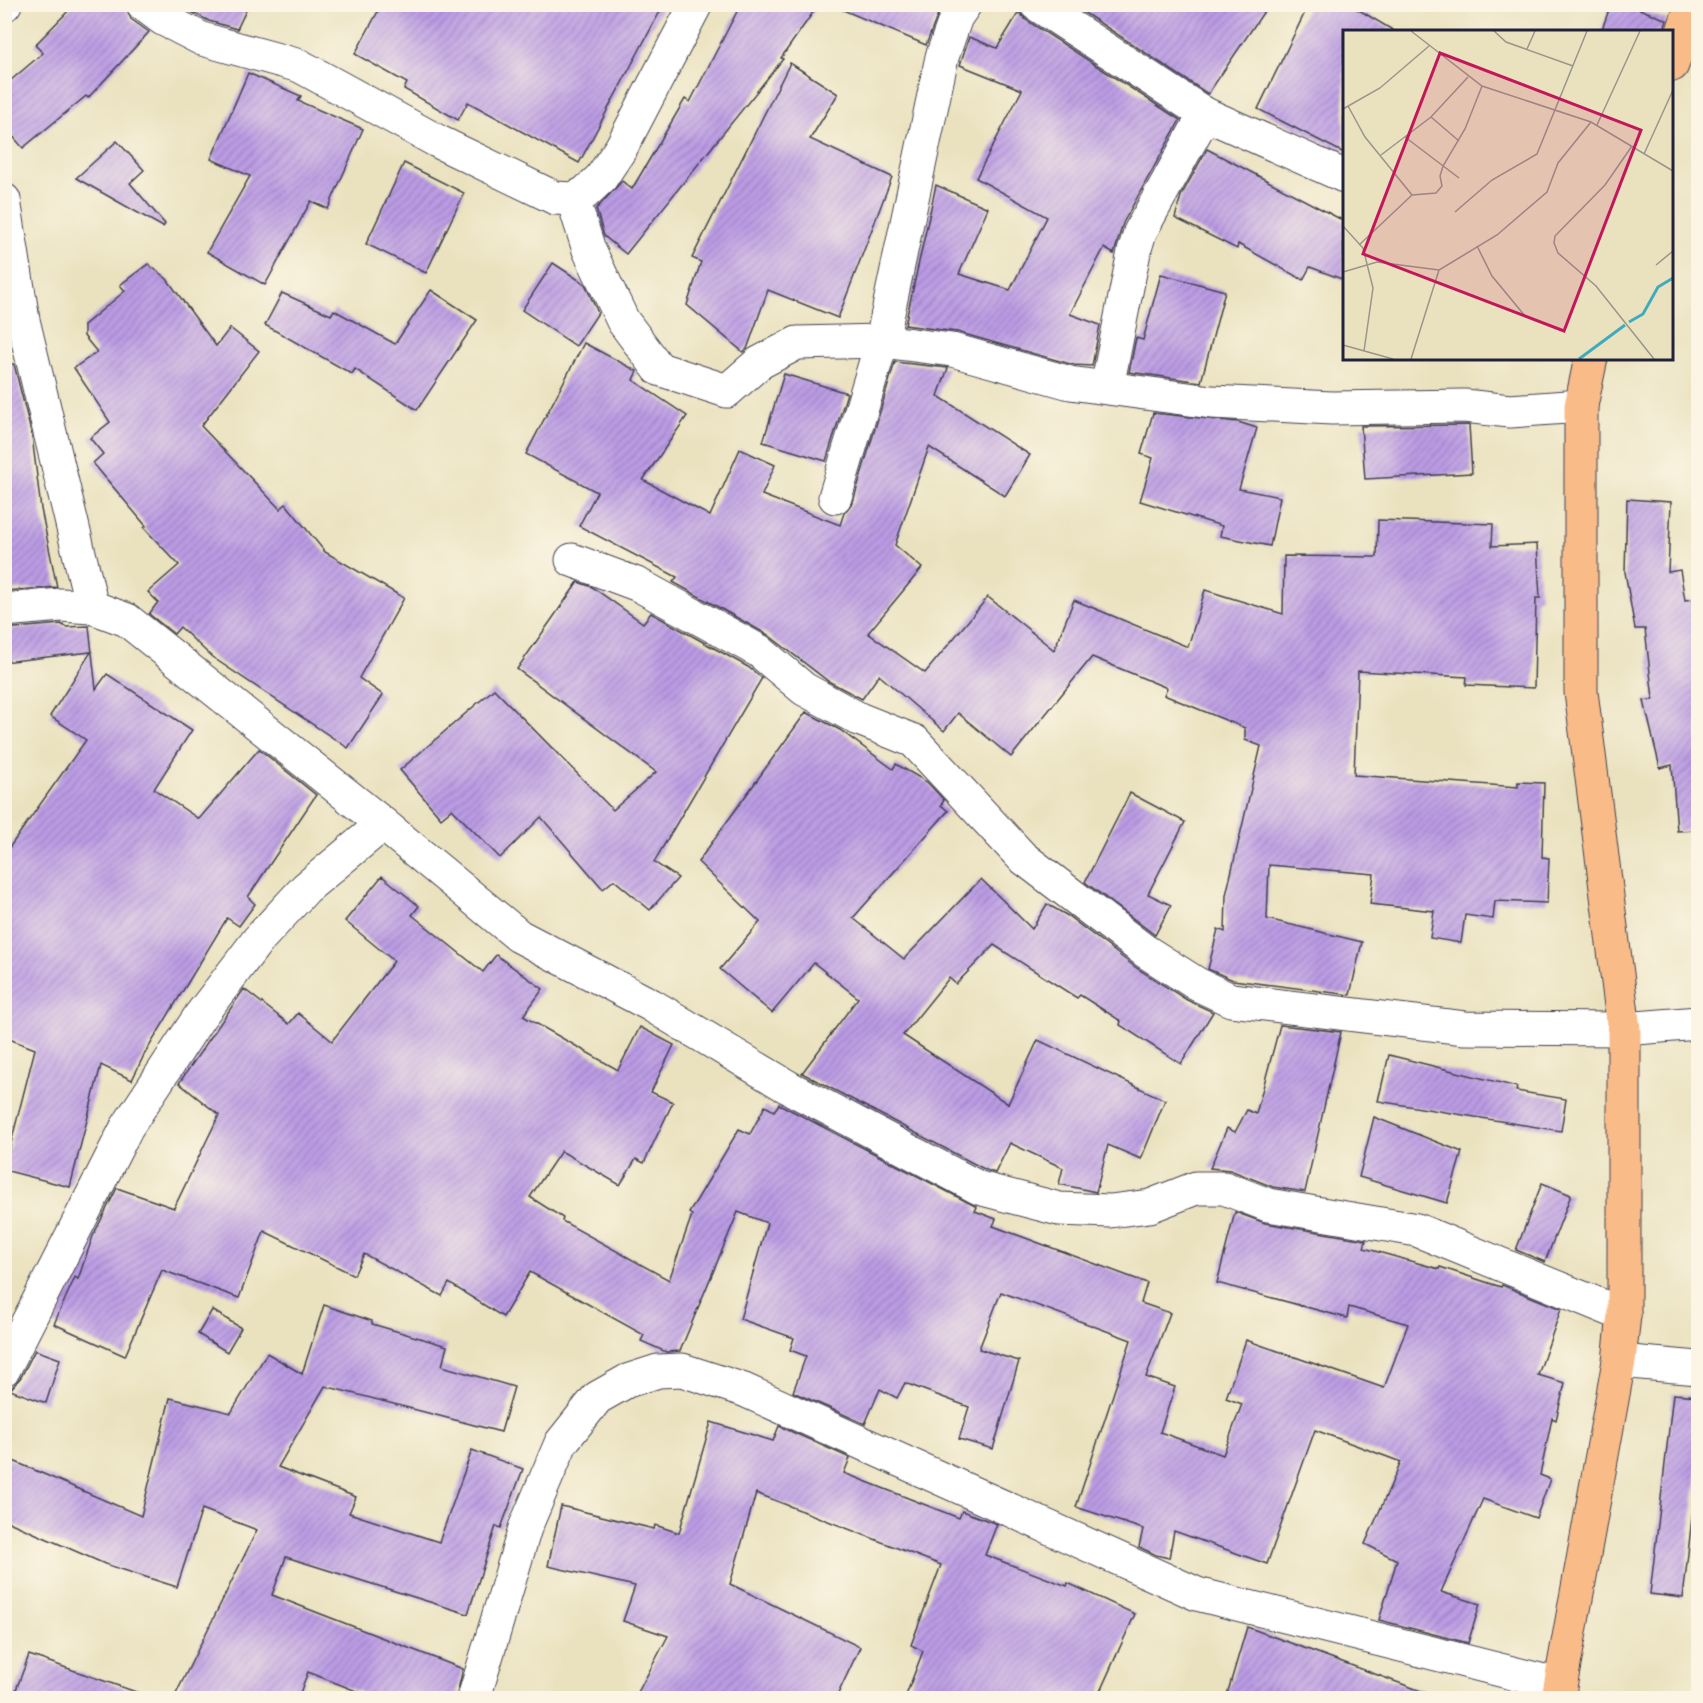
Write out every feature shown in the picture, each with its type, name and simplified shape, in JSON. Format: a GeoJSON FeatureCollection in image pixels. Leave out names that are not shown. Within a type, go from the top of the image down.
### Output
{"type":"FeatureCollection","features":[{"type":"Feature","properties":{"kind":"main road"},"geometry":{"type":"LineString","coordinates":[[1673,59],[1692,4]]}},
{"type":"Feature","properties":{"kind":"main road"},"geometry":{"type":"LineString","coordinates":[[1559,1692],[1619,1361],[1624,1315],[1624,1029],[1581,692],[1581,406],[1592,360]]}},
{"type":"Feature","properties":{"kind":"street"},"geometry":{"type":"LineString","coordinates":[[143,4],[164,19],[202,39],[300,66],[448,147],[555,198],[573,199],[585,194],[601,178],[621,148],[696,4]]}},
{"type":"Feature","properties":{"kind":"street"},"geometry":{"type":"LineString","coordinates":[[835,497],[882,341],[942,57],[956,17],[965,4]]}},
{"type":"Feature","properties":{"kind":"street"},"geometry":{"type":"LineString","coordinates":[[1036,4],[1205,114],[1343,176]]}},
{"type":"Feature","properties":{"kind":"street"},"geometry":{"type":"LineString","coordinates":[[1107,387],[1140,232],[1205,114]]}},
{"type":"Feature","properties":{"kind":"street"},"geometry":{"type":"LineString","coordinates":[[573,199],[589,250],[623,321],[659,369],[726,391],[759,363],[797,343],[882,341],[951,350],[1070,383],[1211,402],[1332,408],[1464,406],[1510,411],[1581,406]]}},
{"type":"Feature","properties":{"kind":"street"},"geometry":{"type":"LineString","coordinates":[[4,200],[23,320],[92,607]]}},
{"type":"Feature","properties":{"kind":"street"},"geometry":{"type":"LineString","coordinates":[[572,560],[639,585],[759,651],[804,689],[859,720],[914,741],[1022,857],[1145,951],[1197,984],[1231,1000],[1465,1028],[1624,1029],[1698,1023]]}},
{"type":"Feature","properties":{"kind":"street"},"geometry":{"type":"LineString","coordinates":[[4,610],[61,605],[92,607],[127,620],[383,824],[519,936],[651,1005],[788,1087],[979,1188],[1059,1209],[1110,1211],[1150,1206],[1196,1188],[1224,1188],[1268,1205],[1417,1230],[1624,1315]]}},
{"type":"Feature","properties":{"kind":"street"},"geometry":{"type":"LineString","coordinates":[[4,1369],[127,1127],[200,1016],[258,940],[306,888],[383,824]]}},
{"type":"Feature","properties":{"kind":"street"},"geometry":{"type":"LineString","coordinates":[[1619,1361],[1698,1368]]}},
{"type":"Feature","properties":{"kind":"street"},"geometry":{"type":"LineString","coordinates":[[474,1698],[525,1528],[561,1443],[597,1398],[627,1382],[658,1371],[682,1370],[744,1390],[1197,1594],[1559,1692]]}},
{"type":"Feature","properties":{"kind":"building"},"geometry":{"type":"Polygon","coordinates":[[[75,4],[125,4],[131,19],[149,32],[88,98],[86,96],[23,148],[4,126],[4,86],[43,53],[35,45],[75,4]]]}},
{"type":"Feature","properties":{"kind":"building"},"geometry":{"type":"Polygon","coordinates":[[[176,4],[249,4],[237,29],[209,21],[176,4]]]}},
{"type":"Feature","properties":{"kind":"building"},"geometry":{"type":"Polygon","coordinates":[[[382,4],[664,4],[579,163],[468,102],[458,120],[404,89],[407,83],[355,54],[382,4]]]}},
{"type":"Feature","properties":{"kind":"building"},"geometry":{"type":"Polygon","coordinates":[[[741,4],[819,4],[781,58],[783,59],[626,254],[604,236],[596,209],[622,181],[632,189],[685,99],[690,102],[741,4]]]}},
{"type":"Feature","properties":{"kind":"building"},"geometry":{"type":"Polygon","coordinates":[[[829,4],[942,4],[926,45],[829,4]]]}},
{"type":"Feature","properties":{"kind":"building"},"geometry":{"type":"Polygon","coordinates":[[[1071,4],[1269,4],[1208,94],[1071,4]]]}},
{"type":"Feature","properties":{"kind":"building"},"geometry":{"type":"Polygon","coordinates":[[[1309,4],[1349,4],[1393,30],[1343,30],[1343,152],[1258,109],[1309,4]]]}},
{"type":"Feature","properties":{"kind":"building"},"geometry":{"type":"Polygon","coordinates":[[[1611,4],[1627,4],[1667,20],[1664,30],[1602,30],[1611,4]]]}},
{"type":"Feature","properties":{"kind":"building"},"geometry":{"type":"Polygon","coordinates":[[[1019,12],[1026,20],[1180,120],[1123,223],[1114,254],[1104,248],[1070,314],[1100,325],[1092,366],[1074,365],[957,332],[905,325],[936,185],[988,208],[959,274],[1010,290],[1047,217],[976,178],[1022,90],[960,65],[969,37],[997,48],[1019,12]]]}},
{"type":"Feature","properties":{"kind":"building"},"geometry":{"type":"Polygon","coordinates":[[[790,63],[838,94],[810,139],[892,177],[838,318],[768,290],[747,349],[743,352],[687,305],[701,262],[692,258],[790,63]]]}},
{"type":"Feature","properties":{"kind":"building"},"geometry":{"type":"Polygon","coordinates":[[[248,73],[301,96],[298,101],[363,129],[328,209],[311,201],[265,285],[207,252],[250,176],[211,159],[248,73]]]}},
{"type":"Feature","properties":{"kind":"building"},"geometry":{"type":"Polygon","coordinates":[[[117,141],[144,170],[130,183],[165,224],[163,227],[76,178],[117,141]]]}},
{"type":"Feature","properties":{"kind":"building"},"geometry":{"type":"Polygon","coordinates":[[[1207,149],[1343,220],[1343,280],[1310,267],[1303,280],[1238,244],[1237,249],[1175,218],[1181,196],[1207,149]]]}},
{"type":"Feature","properties":{"kind":"building"},"geometry":{"type":"Polygon","coordinates":[[[404,163],[464,193],[426,273],[366,244],[404,163]]]}},
{"type":"Feature","properties":{"kind":"building"},"geometry":{"type":"Polygon","coordinates":[[[553,263],[585,284],[598,313],[576,346],[522,310],[553,263]]]}},
{"type":"Feature","properties":{"kind":"building"},"geometry":{"type":"Polygon","coordinates":[[[148,264],[167,279],[216,346],[230,328],[259,351],[201,426],[280,509],[286,504],[325,552],[404,598],[359,678],[383,695],[348,748],[212,657],[180,627],[174,634],[149,614],[158,602],[148,592],[179,565],[144,528],[146,526],[93,463],[103,454],[90,438],[110,422],[74,368],[97,352],[84,336],[84,325],[125,291],[120,285],[148,264]]]}},
{"type":"Feature","properties":{"kind":"building"},"geometry":{"type":"Polygon","coordinates":[[[1161,274],[1225,291],[1201,382],[1129,372],[1136,338],[1143,340],[1161,274]]]}},
{"type":"Feature","properties":{"kind":"building"},"geometry":{"type":"Polygon","coordinates":[[[431,290],[477,320],[417,410],[355,369],[352,374],[265,325],[282,293],[331,315],[334,310],[395,344],[431,290]]]}},
{"type":"Feature","properties":{"kind":"building"},"geometry":{"type":"Polygon","coordinates":[[[584,343],[637,371],[633,380],[687,416],[643,480],[710,516],[740,449],[775,465],[762,495],[840,525],[844,513],[853,502],[895,362],[948,368],[938,396],[1030,455],[1005,496],[929,447],[895,545],[922,568],[868,633],[925,673],[988,597],[1054,650],[1074,600],[1188,647],[1205,590],[1283,614],[1284,556],[1377,557],[1378,520],[1493,524],[1492,546],[1537,544],[1540,598],[1536,598],[1534,688],[1466,685],[1467,677],[1358,671],[1354,775],[1518,787],[1518,782],[1544,783],[1542,857],[1549,858],[1547,903],[1495,901],[1493,919],[1465,915],[1461,943],[1430,938],[1434,911],[1370,904],[1374,874],[1269,865],[1267,919],[1362,942],[1350,995],[1233,980],[1208,969],[1218,929],[1225,932],[1226,895],[1261,746],[1245,740],[1245,728],[1164,695],[1167,688],[1092,657],[1011,757],[958,713],[944,731],[879,675],[862,699],[828,681],[768,635],[673,582],[677,577],[579,526],[597,492],[526,454],[584,343]]]}},
{"type":"Feature","properties":{"kind":"building"},"geometry":{"type":"Polygon","coordinates":[[[4,364],[14,364],[32,436],[41,509],[57,587],[4,591],[4,364]]]}},
{"type":"Feature","properties":{"kind":"building"},"geometry":{"type":"Polygon","coordinates":[[[784,374],[847,393],[826,461],[763,442],[784,374]]]}},
{"type":"Feature","properties":{"kind":"building"},"geometry":{"type":"Polygon","coordinates":[[[1153,413],[1238,422],[1257,428],[1239,489],[1280,497],[1270,546],[1220,536],[1222,526],[1140,501],[1153,458],[1141,454],[1153,413]]]}},
{"type":"Feature","properties":{"kind":"building"},"geometry":{"type":"Polygon","coordinates":[[[1469,425],[1472,473],[1365,479],[1361,426],[1469,425]]]}},
{"type":"Feature","properties":{"kind":"building"},"geometry":{"type":"Polygon","coordinates":[[[1627,499],[1671,502],[1668,572],[1680,570],[1685,600],[1698,599],[1698,830],[1677,831],[1672,765],[1660,768],[1644,701],[1653,699],[1645,629],[1635,629],[1625,572],[1627,499]]]}},
{"type":"Feature","properties":{"kind":"building"},"geometry":{"type":"Polygon","coordinates":[[[578,582],[592,587],[643,623],[651,613],[748,667],[762,678],[654,862],[678,878],[650,910],[614,880],[603,889],[541,817],[500,858],[452,809],[441,818],[400,770],[494,689],[613,810],[656,772],[517,669],[578,582]]]}},
{"type":"Feature","properties":{"kind":"building"},"geometry":{"type":"Polygon","coordinates":[[[61,624],[66,627],[89,626],[96,689],[107,674],[192,730],[154,789],[199,819],[259,749],[316,795],[248,897],[255,904],[239,926],[227,918],[144,1055],[132,1080],[101,1065],[70,1187],[4,1170],[35,1049],[4,1037],[4,855],[86,740],[50,716],[91,652],[4,662],[4,629],[61,624]]]}},
{"type":"Feature","properties":{"kind":"building"},"geometry":{"type":"Polygon","coordinates":[[[806,712],[840,730],[893,769],[896,764],[927,782],[944,800],[941,805],[948,811],[853,918],[904,959],[981,879],[1032,929],[1047,904],[1068,916],[1135,967],[1187,1000],[1213,1012],[1181,1064],[1120,1025],[1121,1021],[1080,995],[1077,998],[994,945],[956,984],[949,978],[903,1035],[1008,1104],[1038,1040],[1165,1100],[1141,1159],[1108,1145],[1096,1192],[1059,1184],[1063,1168],[1010,1143],[995,1173],[986,1170],[802,1073],[858,998],[814,963],[772,1013],[720,969],[760,922],[698,862],[806,712]]]}},
{"type":"Feature","properties":{"kind":"building"},"geometry":{"type":"Polygon","coordinates":[[[1130,793],[1185,822],[1148,894],[1171,905],[1155,935],[1085,882],[1130,793]]]}},
{"type":"Feature","properties":{"kind":"building"},"geometry":{"type":"Polygon","coordinates":[[[382,876],[419,906],[412,915],[483,972],[496,955],[543,989],[523,1016],[618,1070],[640,1027],[674,1045],[651,1092],[673,1102],[644,1163],[636,1159],[620,1185],[561,1151],[530,1197],[563,1218],[562,1221],[669,1280],[692,1215],[689,1213],[739,1129],[750,1134],[765,1106],[774,1111],[779,1104],[977,1207],[975,1211],[996,1219],[993,1226],[1147,1283],[1141,1303],[1170,1313],[1146,1377],[1175,1387],[1160,1432],[1223,1455],[1242,1404],[1226,1398],[1246,1340],[1384,1388],[1408,1324],[1349,1307],[1347,1318],[1217,1283],[1235,1212],[1265,1223],[1366,1240],[1364,1248],[1439,1269],[1440,1267],[1501,1287],[1502,1285],[1561,1309],[1538,1375],[1565,1383],[1556,1420],[1552,1418],[1540,1475],[1550,1479],[1536,1518],[1483,1499],[1441,1592],[1480,1604],[1468,1643],[1379,1620],[1397,1560],[1365,1544],[1401,1462],[1315,1430],[1267,1564],[1174,1531],[1169,1558],[1156,1555],[1139,1547],[1143,1529],[1076,1507],[1131,1340],[1001,1292],[979,1349],[1019,1361],[993,1449],[959,1439],[969,1407],[905,1383],[897,1398],[880,1389],[865,1424],[793,1392],[806,1356],[790,1350],[794,1338],[740,1319],[767,1223],[738,1212],[680,1351],[666,1352],[641,1341],[644,1335],[530,1272],[503,1317],[449,1283],[442,1296],[364,1254],[354,1275],[264,1231],[239,1298],[162,1270],[125,1356],[54,1324],[75,1277],[78,1279],[93,1236],[117,1188],[174,1208],[219,1115],[179,1083],[244,989],[289,1024],[298,1013],[332,1041],[394,961],[345,921],[382,876]]]}},
{"type":"Feature","properties":{"kind":"building"},"geometry":{"type":"Polygon","coordinates":[[[1280,1025],[1341,1032],[1305,1192],[1273,1187],[1230,1170],[1210,1168],[1227,1128],[1235,1132],[1247,1110],[1256,1114],[1280,1025]]]}},
{"type":"Feature","properties":{"kind":"building"},"geometry":{"type":"Polygon","coordinates":[[[1389,1055],[1517,1087],[1516,1091],[1566,1099],[1561,1131],[1378,1101],[1389,1055]]]}},
{"type":"Feature","properties":{"kind":"building"},"geometry":{"type":"Polygon","coordinates":[[[1374,1117],[1462,1152],[1447,1203],[1359,1177],[1374,1117]]]}},
{"type":"Feature","properties":{"kind":"building"},"geometry":{"type":"Polygon","coordinates":[[[1542,1183],[1571,1195],[1545,1262],[1516,1250],[1542,1183]]]}},
{"type":"Feature","properties":{"kind":"building"},"geometry":{"type":"Polygon","coordinates":[[[324,1305],[372,1321],[372,1324],[447,1346],[442,1366],[514,1387],[501,1432],[325,1386],[278,1467],[356,1497],[349,1513],[439,1542],[472,1450],[523,1469],[501,1528],[496,1526],[468,1614],[286,1557],[272,1595],[463,1669],[456,1698],[374,1698],[308,1672],[298,1698],[174,1698],[257,1530],[202,1509],[177,1587],[105,1564],[4,1520],[4,1457],[141,1516],[170,1398],[231,1413],[267,1353],[302,1374],[324,1305]]]}},
{"type":"Feature","properties":{"kind":"building"},"geometry":{"type":"Polygon","coordinates":[[[212,1310],[241,1328],[227,1352],[198,1334],[212,1310]]]}},
{"type":"Feature","properties":{"kind":"building"},"geometry":{"type":"Polygon","coordinates":[[[35,1350],[60,1359],[46,1403],[10,1390],[21,1377],[35,1350]]]}},
{"type":"Feature","properties":{"kind":"building"},"geometry":{"type":"Polygon","coordinates":[[[1673,1394],[1698,1396],[1698,1464],[1683,1598],[1650,1594],[1673,1394]]]}},
{"type":"Feature","properties":{"kind":"building"},"geometry":{"type":"Polygon","coordinates":[[[711,1422],[773,1441],[779,1426],[850,1458],[844,1473],[959,1518],[962,1511],[997,1524],[985,1555],[1067,1586],[1068,1583],[1135,1614],[1097,1698],[905,1698],[923,1651],[911,1645],[941,1565],[756,1493],[730,1584],[860,1647],[836,1698],[635,1698],[668,1636],[623,1621],[635,1586],[548,1566],[561,1506],[654,1529],[655,1525],[679,1533],[711,1422]]]}},
{"type":"Feature","properties":{"kind":"building"},"geometry":{"type":"Polygon","coordinates":[[[1247,1627],[1432,1695],[1431,1698],[1226,1698],[1247,1627]]]}},
{"type":"Feature","properties":{"kind":"building"},"geometry":{"type":"Polygon","coordinates":[[[29,1655],[142,1694],[141,1698],[13,1698],[29,1655]]]}}]}
